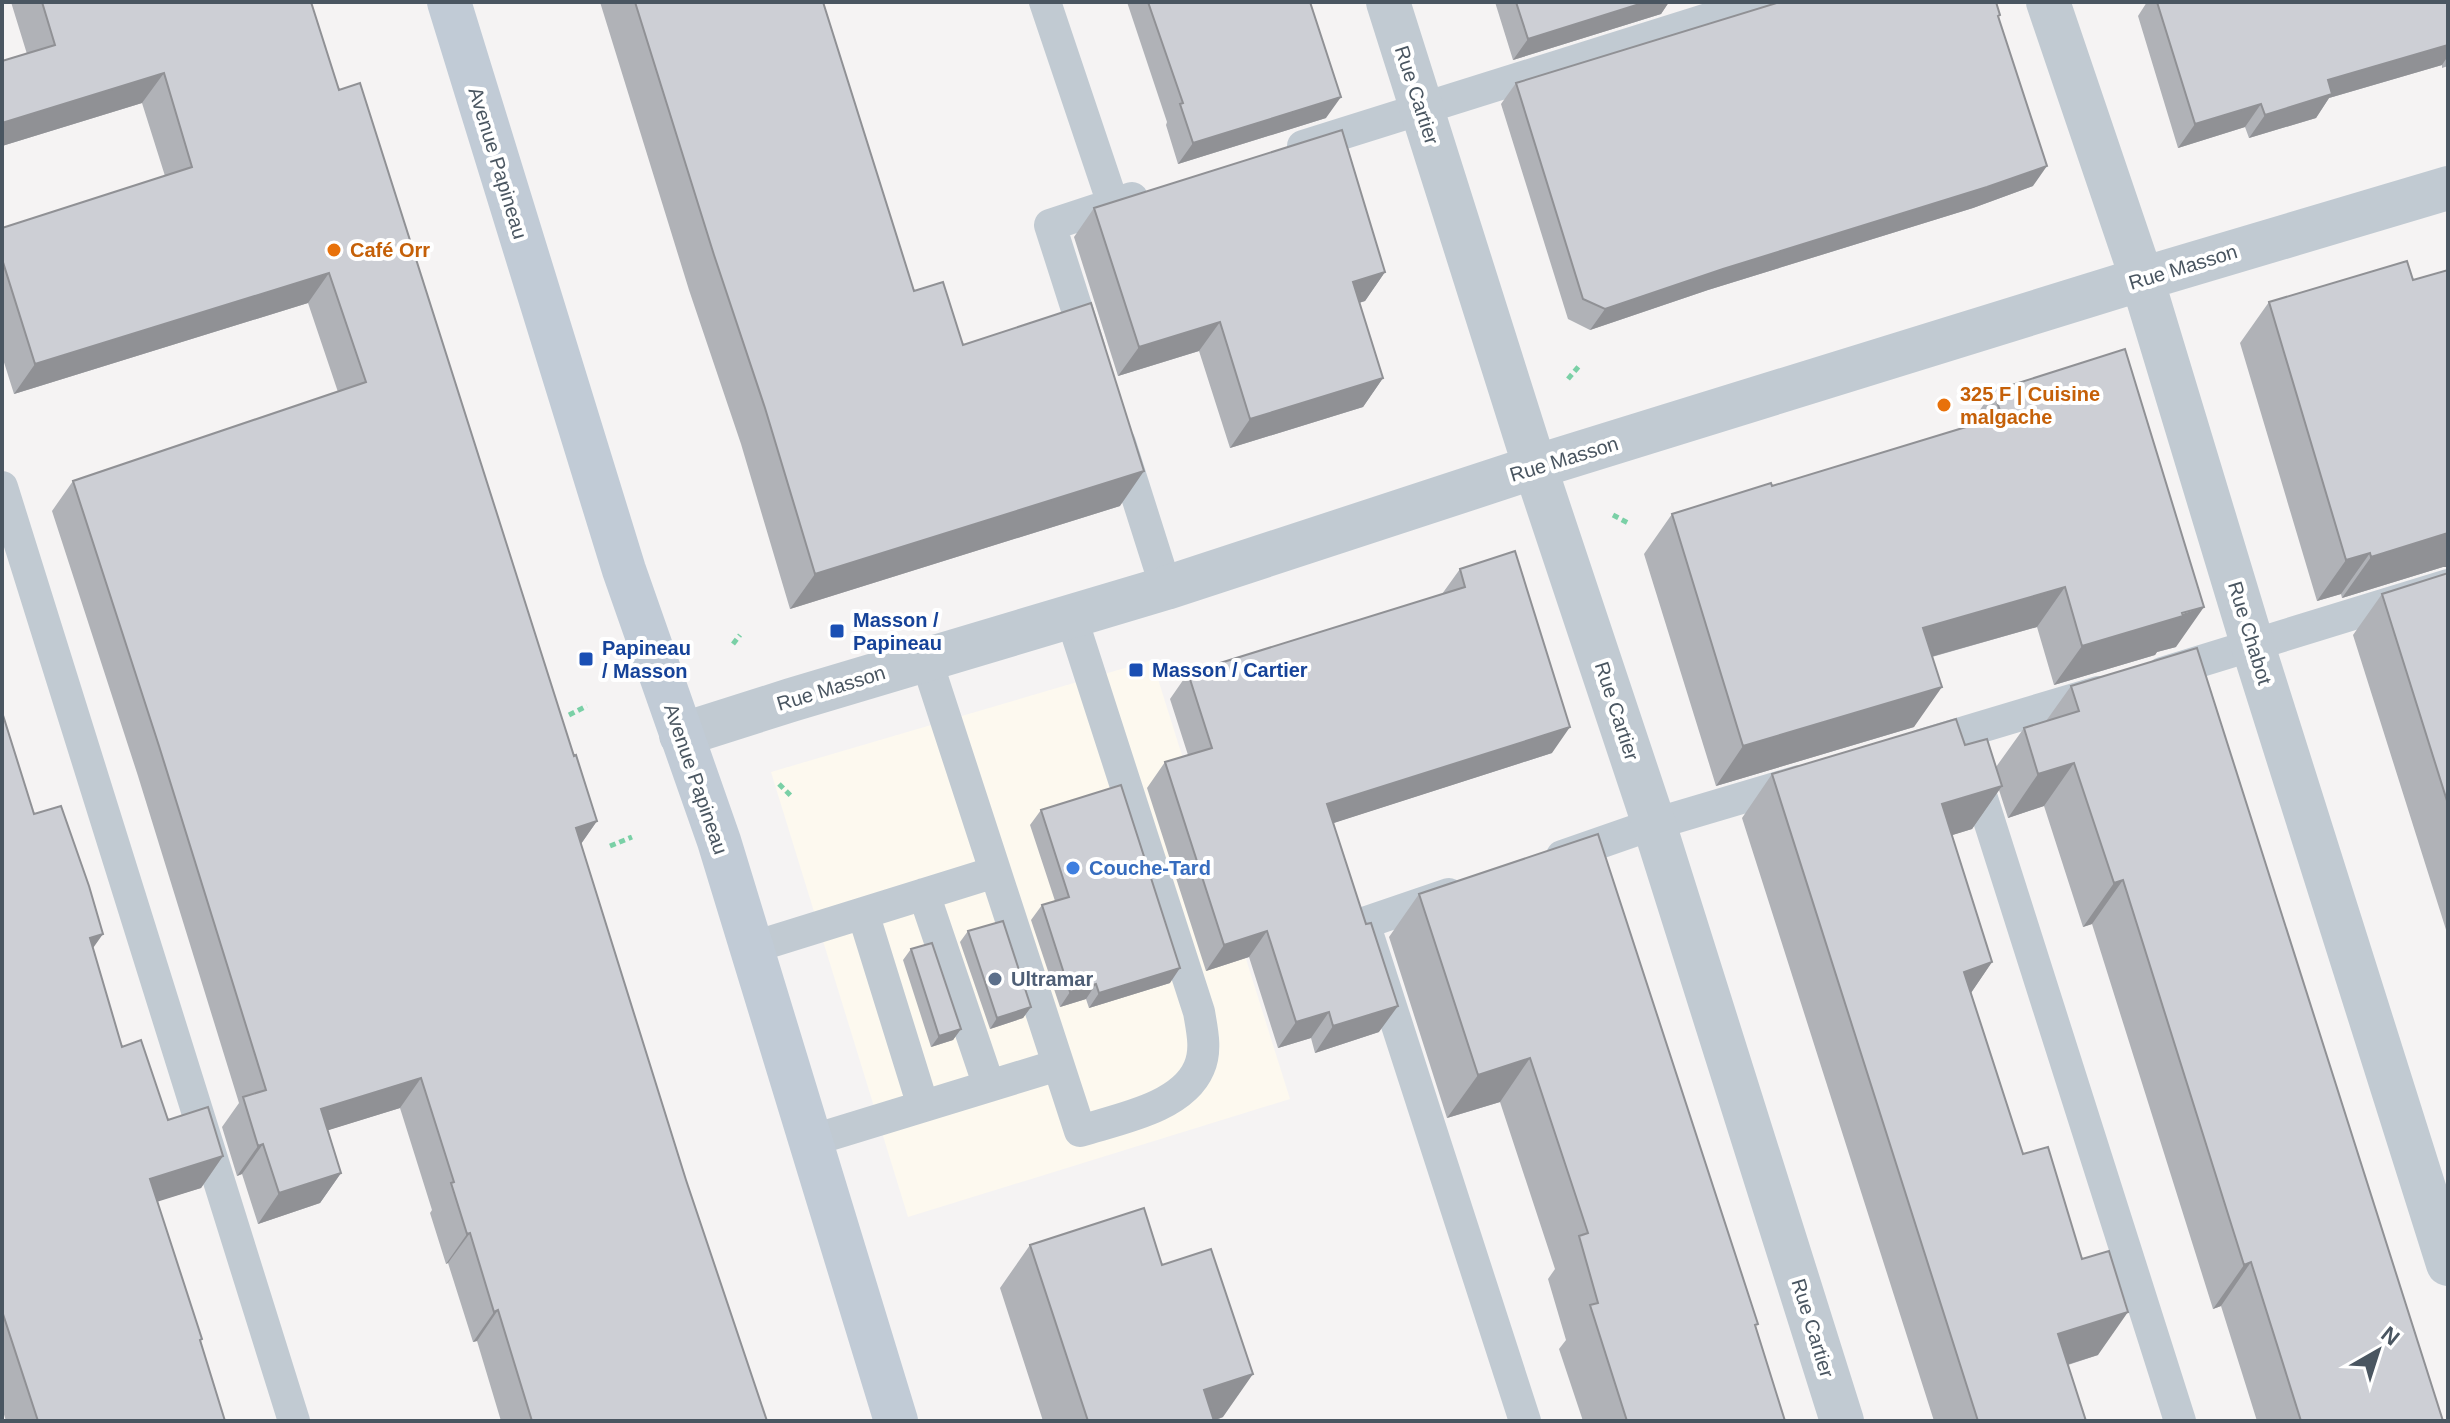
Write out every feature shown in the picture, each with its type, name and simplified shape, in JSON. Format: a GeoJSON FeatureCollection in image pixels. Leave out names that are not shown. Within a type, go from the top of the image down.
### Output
{"type":"FeatureCollection","features":[{"type":"Feature","properties":{"kind":"main road","name":"Avenue Papineau"},"geometry":{"type":"LineString","coordinates":[[449,2],[624,570],[719,841],[896,1421]]}},
{"type":"Feature","properties":{"kind":"street","name":"Rue Cartier"},"geometry":{"type":"LineString","coordinates":[[1388,2],[1535,467],[1654,824],[1842,1421]]}},
{"type":"Feature","properties":{"kind":"street","name":"Rue Chabot"},"geometry":{"type":"LineString","coordinates":[[2048,2],[2142,279],[2253,646],[2448,1264]]}},
{"type":"Feature","properties":{"kind":"street","name":"Rue Masson"},"geometry":{"type":"LineString","coordinates":[[681,735],[1166,588],[1535,467],[2142,279],[2448,188]]}},
{"type":"Feature","properties":{"kind":"lane"},"geometry":{"type":"LineString","coordinates":[[1045,2],[1113,204]]}},
{"type":"Feature","properties":{"kind":"lane"},"geometry":{"type":"LineString","coordinates":[[1278,153],[1421,109],[1721,8],[1762,2]]}},
{"type":"Feature","properties":{"kind":"lane"},"geometry":{"type":"LineString","coordinates":[[1099,378],[1050,225],[1158,190]]}},
{"type":"Feature","properties":{"kind":"lane"},"geometry":{"type":"LineString","coordinates":[[1109,408],[1166,588]]}},
{"type":"Feature","properties":{"kind":"lane"},"geometry":{"type":"LineString","coordinates":[[2,487],[294,1421]]}},
{"type":"Feature","properties":{"kind":"lane"},"geometry":{"type":"LineString","coordinates":[[1888,754],[2448,585]]}},
{"type":"Feature","properties":{"kind":"lane"},"geometry":{"type":"LineString","coordinates":[[926,659],[1080,1131],[1164,1103],[1185,1089],[1200,1067],[1204,1040],[1199,1012],[1071,616]]}},
{"type":"Feature","properties":{"kind":"lane"},"geometry":{"type":"LineString","coordinates":[[1961,733],[2180,1421]]}},
{"type":"Feature","properties":{"kind":"lane"},"geometry":{"type":"LineString","coordinates":[[1537,865],[1654,824],[1829,772]]}},
{"type":"Feature","properties":{"kind":"lane"},"geometry":{"type":"LineString","coordinates":[[751,948],[995,872]]}},
{"type":"Feature","properties":{"kind":"lane"},"geometry":{"type":"LineString","coordinates":[[1479,884],[1364,923],[1525,1421]]}},
{"type":"Feature","properties":{"kind":"lane"},"geometry":{"type":"LineString","coordinates":[[924,894],[989,1086]]}},
{"type":"Feature","properties":{"kind":"lane"},"geometry":{"type":"LineString","coordinates":[[863,913],[923,1106]]}},
{"type":"Feature","properties":{"kind":"lane"},"geometry":{"type":"LineString","coordinates":[[810,1141],[1058,1065]]}},
{"type":"Feature","properties":{"kind":"path"},"geometry":{"type":"LineString","coordinates":[[1565,383],[1579,366]]}},
{"type":"Feature","properties":{"kind":"path"},"geometry":{"type":"LineString","coordinates":[[1613,515],[1628,523]]}},
{"type":"Feature","properties":{"kind":"path"},"geometry":{"type":"LineString","coordinates":[[733,644],[740,635]]}},
{"type":"Feature","properties":{"kind":"path"},"geometry":{"type":"LineString","coordinates":[[569,715],[587,706]]}},
{"type":"Feature","properties":{"kind":"path"},"geometry":{"type":"LineString","coordinates":[[779,784],[791,796]]}},
{"type":"Feature","properties":{"kind":"path"},"geometry":{"type":"LineString","coordinates":[[610,846],[632,837]]}},
{"type":"Feature","properties":{"kind":"shaded area"},"geometry":{"type":"Polygon","coordinates":[[[1152,660],[1290,1099],[908,1217],[771,772],[1152,660]]]}},
{"type":"Feature","properties":{"kind":"building"},"geometry":{"type":"Polygon","coordinates":[[[42,2],[311,2],[339,90],[360,83],[597,821],[576,828],[686,1180],[767,1421],[532,1421],[498,1310],[494,1312],[470,1233],[467,1234],[421,1078],[321,1109],[341,1173],[279,1193],[263,1144],[258,1146],[243,1097],[266,1090],[73,481],[366,382],[329,273],[35,364],[2,259],[2,228],[192,167],[164,73],[2,123],[2,61],[55,45],[42,2]]]}},
{"type":"Feature","properties":{"kind":"building"},"geometry":{"type":"Polygon","coordinates":[[[635,2],[823,2],[914,291],[943,282],[963,345],[1091,303],[1144,471],[815,574],[635,2]]]}},
{"type":"Feature","properties":{"kind":"building"},"geometry":{"type":"Polygon","coordinates":[[[1148,2],[1310,2],[1341,97],[1193,143],[1180,104],[1183,103],[1148,2]]]}},
{"type":"Feature","properties":{"kind":"building"},"geometry":{"type":"Polygon","coordinates":[[[1516,2],[1646,2],[1528,39],[1516,2]]]}},
{"type":"Feature","properties":{"kind":"building"},"geometry":{"type":"Polygon","coordinates":[[[1780,2],[1996,2],[2047,166],[1605,309],[1583,299],[1516,83],[1780,2]]]}},
{"type":"Feature","properties":{"kind":"building"},"geometry":{"type":"Polygon","coordinates":[[[2157,2],[2448,2],[2448,45],[2328,80],[2332,94],[2265,115],[2261,104],[2195,124],[2157,2]]]}},
{"type":"Feature","properties":{"kind":"building"},"geometry":{"type":"Polygon","coordinates":[[[1342,130],[1385,272],[1353,282],[1383,378],[1250,419],[1220,322],[1139,347],[1094,208],[1342,130]]]}},
{"type":"Feature","properties":{"kind":"building"},"geometry":{"type":"Polygon","coordinates":[[[2407,261],[2413,280],[2448,270],[2448,533],[2371,557],[2370,553],[2346,560],[2269,302],[2407,261]]]}},
{"type":"Feature","properties":{"kind":"building"},"geometry":{"type":"Polygon","coordinates":[[[2125,349],[2204,607],[2082,646],[2065,587],[1923,628],[1942,687],[1743,746],[1672,514],[2002,416],[1993,391],[2125,349]]]}},
{"type":"Feature","properties":{"kind":"building"},"geometry":{"type":"Polygon","coordinates":[[[1515,551],[1570,727],[1327,804],[1366,924],[1371,923],[1398,1006],[1333,1026],[1329,1012],[1296,1022],[1267,931],[1224,945],[1165,762],[1212,748],[1188,673],[1465,587],[1460,569],[1515,551]]]}},
{"type":"Feature","properties":{"kind":"building"},"geometry":{"type":"Polygon","coordinates":[[[2448,573],[2448,804],[2382,594],[2448,573]]]}},
{"type":"Feature","properties":{"kind":"building"},"geometry":{"type":"Polygon","coordinates":[[[2197,648],[2443,1421],[2301,1421],[2251,1262],[2244,1265],[2123,880],[2114,883],[2074,763],[2038,774],[2024,728],[2079,711],[2071,686],[2197,648]]]}},
{"type":"Feature","properties":{"kind":"building"},"geometry":{"type":"Polygon","coordinates":[[[2,712],[34,814],[61,806],[103,934],[90,938],[122,1047],[141,1040],[168,1120],[208,1107],[223,1156],[150,1179],[225,1421],[38,1421],[2,1311],[2,712]]]}},
{"type":"Feature","properties":{"kind":"building"},"geometry":{"type":"Polygon","coordinates":[[[1956,719],[1965,745],[1987,739],[2002,786],[1942,804],[1992,962],[1964,972],[2023,1154],[2048,1147],[2082,1259],[2109,1251],[2128,1312],[2058,1334],[2086,1421],[1978,1421],[1772,774],[1956,719]]]}},
{"type":"Feature","properties":{"kind":"building"},"geometry":{"type":"Polygon","coordinates":[[[1121,785],[1180,968],[1099,993],[1096,984],[1070,992],[1042,905],[1069,897],[1041,810],[1121,785]]]}},
{"type":"Feature","properties":{"kind":"building"},"geometry":{"type":"Polygon","coordinates":[[[1598,834],[1758,1324],[1755,1325],[1785,1421],[1627,1421],[1590,1305],[1598,1303],[1579,1236],[1588,1233],[1530,1058],[1478,1075],[1419,894],[1598,834]]]}},
{"type":"Feature","properties":{"kind":"building"},"geometry":{"type":"Polygon","coordinates":[[[1003,921],[1031,1007],[997,1018],[968,931],[1003,921]]]}},
{"type":"Feature","properties":{"kind":"building"},"geometry":{"type":"Polygon","coordinates":[[[932,943],[961,1029],[939,1036],[911,949],[932,943]]]}},
{"type":"Feature","properties":{"kind":"building"},"geometry":{"type":"Polygon","coordinates":[[[1144,1208],[1162,1265],[1211,1249],[1253,1374],[1204,1390],[1214,1421],[1088,1421],[1030,1245],[1144,1208]]]}},
{"type":"Feature","properties":{"kind":"place","name":"Café Orr"},"geometry":{"type":"Point","coordinates":[334,250]}},
{"type":"Feature","properties":{"kind":"place","name":"325 F | Cuisine malgache"},"geometry":{"type":"Point","coordinates":[1944,405]}},
{"type":"Feature","properties":{"kind":"place","name":"Masson / Papineau"},"geometry":{"type":"Point","coordinates":[837,631]}},
{"type":"Feature","properties":{"kind":"place","name":"Papineau / Masson"},"geometry":{"type":"Point","coordinates":[586,659]}},
{"type":"Feature","properties":{"kind":"place","name":"Masson / Cartier"},"geometry":{"type":"Point","coordinates":[1136,670]}},
{"type":"Feature","properties":{"kind":"place","name":"Couche-Tard"},"geometry":{"type":"Point","coordinates":[1073,868]}},
{"type":"Feature","properties":{"kind":"place","name":"Ultramar"},"geometry":{"type":"Point","coordinates":[995,979]}}]}
